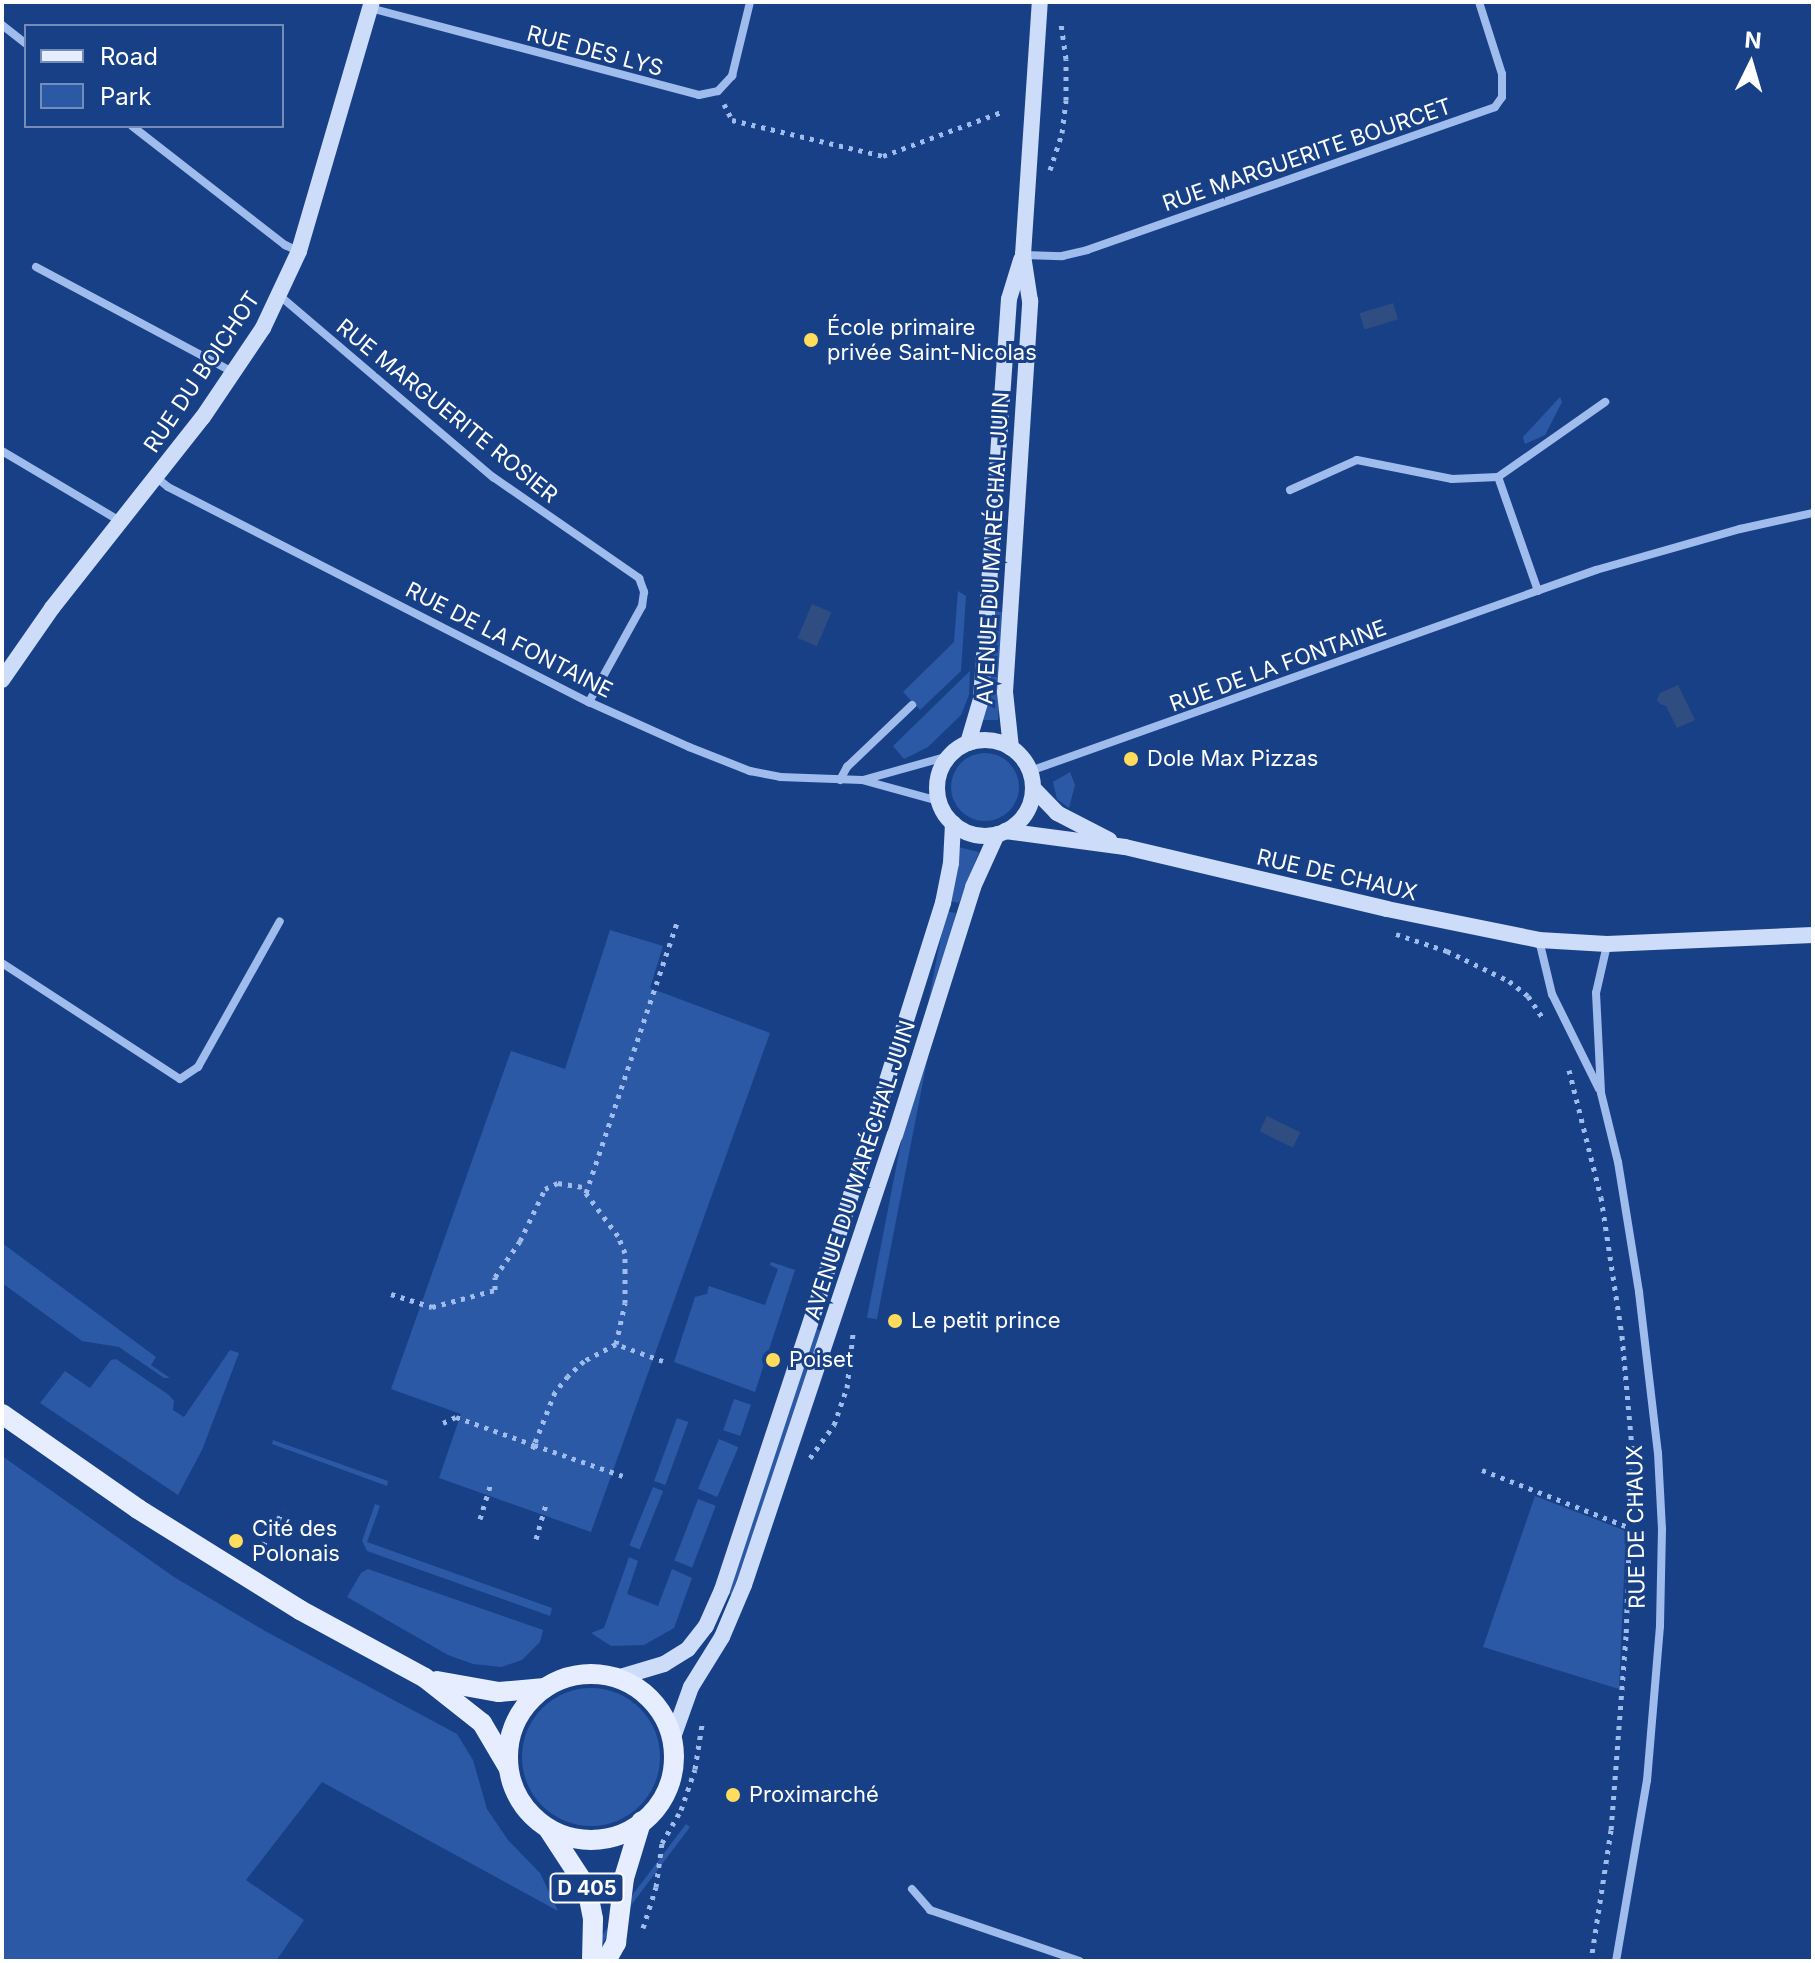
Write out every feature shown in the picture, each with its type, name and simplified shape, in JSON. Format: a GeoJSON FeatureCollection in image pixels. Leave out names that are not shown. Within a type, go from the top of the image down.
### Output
{"type":"FeatureCollection","features":[{"type":"Feature","properties":{"kind":"main road","name":"AVENUE DU MARÉCHAL JUIN"},"geometry":{"type":"LineString","coordinates":[[1011,748],[1005,692],[1030,301],[1023,255],[1040,2]]}},
{"type":"Feature","properties":{"kind":"main road","name":"RUE DU BOICHOT"},"geometry":{"type":"LineString","coordinates":[[2,680],[234,373],[280,296],[299,251],[371,5]]}},
{"type":"Feature","properties":{"kind":"main road","name":"AVENUE DU MARÉCHAL JUIN"},"geometry":{"type":"LineString","coordinates":[[968,743],[979,710],[984,670],[1009,299],[1023,255]]}},
{"type":"Feature","properties":{"kind":"main road"},"geometry":{"type":"LineString","coordinates":[[993,741],[1011,748],[1030,771],[1033,788],[1027,810],[1001,832],[970,833],[953,823],[939,801],[938,778],[949,756],[968,743],[993,741]]}},
{"type":"Feature","properties":{"kind":"main road","name":"RUE DE CHAUX"},"geometry":{"type":"LineString","coordinates":[[1033,788],[1065,818],[1125,847]]}},
{"type":"Feature","properties":{"kind":"main road","name":"AVENUE DU MARÉCHAL JUIN"},"geometry":{"type":"LineString","coordinates":[[617,1678],[664,1664],[688,1649],[706,1626],[722,1590],[815,1309],[943,903],[951,863],[953,823]]}},
{"type":"Feature","properties":{"kind":"main road","name":"AVENUE DU MARÉCHAL JUIN"},"geometry":{"type":"LineString","coordinates":[[672,1740],[691,1687],[722,1637],[744,1585],[895,1135],[973,887],[1001,832]]}},
{"type":"Feature","properties":{"kind":"main road","name":"RUE DE CHAUX"},"geometry":{"type":"LineString","coordinates":[[1001,832],[1125,847],[1401,913],[1539,940],[1607,944],[1813,935]]}},
{"type":"Feature","properties":{"kind":"main road"},"geometry":{"type":"LineString","coordinates":[[2,1414],[138,1509],[300,1610],[425,1678],[482,1723],[508,1767],[518,1797],[546,1827],[563,1835],[590,1840],[617,1835],[641,1822],[656,1809],[669,1785],[673,1767],[672,1740],[663,1717],[649,1698],[617,1678],[583,1675],[545,1688],[474,1690],[425,1678]]}},
{"type":"Feature","properties":{"kind":"main road"},"geometry":{"type":"LineString","coordinates":[[508,1767],[509,1744],[516,1722],[528,1703],[545,1688]]}},
{"type":"Feature","properties":{"kind":"main road","name":"D 405"},"geometry":{"type":"LineString","coordinates":[[606,1961],[616,1943],[624,1878],[641,1822]]}},
{"type":"Feature","properties":{"kind":"main road","name":"D 405"},"geometry":{"type":"LineString","coordinates":[[546,1827],[587,1888],[593,1919],[592,1961]]}},
{"type":"Feature","properties":{"kind":"street"},"geometry":{"type":"LineString","coordinates":[[718,91],[727,84],[735,67],[750,2]]}},
{"type":"Feature","properties":{"kind":"street","name":"RUE MARGUERITE BOURCET"},"geometry":{"type":"LineString","coordinates":[[1023,255],[1062,256],[1087,250],[1486,112],[1502,97],[1503,85],[1479,2]]}},
{"type":"Feature","properties":{"kind":"street","name":"RUE DES LYS"},"geometry":{"type":"LineString","coordinates":[[371,5],[690,95],[718,91]]}},
{"type":"Feature","properties":{"kind":"street"},"geometry":{"type":"LineString","coordinates":[[2,25],[24,42]]}},
{"type":"Feature","properties":{"kind":"street"},"geometry":{"type":"LineString","coordinates":[[135,128],[285,245],[299,251]]}},
{"type":"Feature","properties":{"kind":"street"},"geometry":{"type":"LineString","coordinates":[[36,267],[234,373]]}},
{"type":"Feature","properties":{"kind":"street","name":"RUE MARGUERITE ROSIER"},"geometry":{"type":"LineString","coordinates":[[280,296],[493,477],[639,578],[644,592],[642,606],[589,702]]}},
{"type":"Feature","properties":{"kind":"street"},"geometry":{"type":"LineString","coordinates":[[1290,490],[1357,460],[1452,479],[1498,477],[1605,402]]}},
{"type":"Feature","properties":{"kind":"street"},"geometry":{"type":"LineString","coordinates":[[2,451],[120,521]]}},
{"type":"Feature","properties":{"kind":"street"},"geometry":{"type":"LineString","coordinates":[[1498,477],[1538,591]]}},
{"type":"Feature","properties":{"kind":"street","name":"RUE DE LA FONTAINE"},"geometry":{"type":"LineString","coordinates":[[157,478],[168,487],[589,702],[750,771],[780,777],[862,780],[939,801]]}},
{"type":"Feature","properties":{"kind":"street","name":"RUE DE LA FONTAINE"},"geometry":{"type":"LineString","coordinates":[[1030,771],[1596,570],[1726,533],[1813,513]]}},
{"type":"Feature","properties":{"kind":"street"},"geometry":{"type":"LineString","coordinates":[[840,780],[847,767],[912,705]]}},
{"type":"Feature","properties":{"kind":"street","name":"RUE DE LA FONTAINE"},"geometry":{"type":"LineString","coordinates":[[862,780],[949,756]]}},
{"type":"Feature","properties":{"kind":"street"},"geometry":{"type":"LineString","coordinates":[[2,963],[180,1079],[198,1067],[280,921]]}},
{"type":"Feature","properties":{"kind":"street","name":"RUE DE CHAUX"},"geometry":{"type":"LineString","coordinates":[[1539,940],[1552,994],[1601,1093]]}},
{"type":"Feature","properties":{"kind":"street","name":"RUE DE CHAUX"},"geometry":{"type":"LineString","coordinates":[[1607,944],[1596,993],[1601,1093],[1620,1175],[1639,1292],[1658,1453],[1662,1529],[1660,1626],[1647,1780],[1616,1961]]}},
{"type":"Feature","properties":{"kind":"street"},"geometry":{"type":"LineString","coordinates":[[912,1889],[930,1910],[1080,1961]]}},
{"type":"Feature","properties":{"kind":"path"},"geometry":{"type":"LineString","coordinates":[[1026,198],[1054,165],[1062,133],[1066,59],[1060,18]]}},
{"type":"Feature","properties":{"kind":"path"},"geometry":{"type":"LineString","coordinates":[[718,91],[732,120],[883,156],[1001,112]]}},
{"type":"Feature","properties":{"kind":"path"},"geometry":{"type":"LineString","coordinates":[[616,1344],[627,1286],[625,1253],[618,1236],[586,1193],[678,919]]}},
{"type":"Feature","properties":{"kind":"path"},"geometry":{"type":"LineString","coordinates":[[1394,933],[1447,951],[1509,981],[1528,996],[1550,1027]]}},
{"type":"Feature","properties":{"kind":"path"},"geometry":{"type":"LineString","coordinates":[[1563,1056],[1590,1146],[1614,1274],[1632,1449],[1632,1529],[1611,1830],[1591,1961]]}},
{"type":"Feature","properties":{"kind":"path"},"geometry":{"type":"LineString","coordinates":[[391,1294],[432,1307],[495,1290],[495,1277],[520,1241],[545,1189],[558,1183],[588,1188]]}},
{"type":"Feature","properties":{"kind":"path"},"geometry":{"type":"LineString","coordinates":[[804,1471],[834,1425],[847,1388],[850,1345],[857,1320]]}},
{"type":"Feature","properties":{"kind":"path"},"geometry":{"type":"LineString","coordinates":[[531,1452],[555,1392],[584,1361],[616,1344],[663,1361]]}},
{"type":"Feature","properties":{"kind":"path"},"geometry":{"type":"LineString","coordinates":[[443,1423],[456,1417],[623,1476]]}},
{"type":"Feature","properties":{"kind":"path"},"geometry":{"type":"LineString","coordinates":[[1482,1470],[1632,1529]]}},
{"type":"Feature","properties":{"kind":"path"},"geometry":{"type":"LineString","coordinates":[[480,1519],[491,1484]]}},
{"type":"Feature","properties":{"kind":"path"},"geometry":{"type":"LineString","coordinates":[[536,1539],[546,1504]]}},
{"type":"Feature","properties":{"kind":"path"},"geometry":{"type":"LineString","coordinates":[[258,1554],[283,1511]]}},
{"type":"Feature","properties":{"kind":"path"},"geometry":{"type":"LineString","coordinates":[[641,1934],[656,1887],[662,1843],[681,1810],[692,1781],[702,1719]]}},
{"type":"Feature","properties":{"kind":"green space"},"geometry":{"type":"Polygon","coordinates":[[[1560,397],[1562,402],[1545,435],[1525,444],[1523,437],[1560,397]]]}},
{"type":"Feature","properties":{"kind":"green space"},"geometry":{"type":"Polygon","coordinates":[[[958,591],[966,596],[961,671],[920,710],[903,692],[954,642],[958,591]]]}},
{"type":"Feature","properties":{"kind":"green space"},"geometry":{"type":"Polygon","coordinates":[[[993,611],[1003,612],[998,720],[983,720],[993,611]]]}},
{"type":"Feature","properties":{"kind":"green space"},"geometry":{"type":"Polygon","coordinates":[[[970,671],[969,695],[961,715],[928,747],[904,759],[893,746],[970,671]]]}},
{"type":"Feature","properties":{"kind":"green space"},"geometry":{"type":"Polygon","coordinates":[[[985,753],[1009,763],[1019,787],[1009,811],[985,821],[961,811],[951,787],[961,763],[985,753]]]}},
{"type":"Feature","properties":{"kind":"green space"},"geometry":{"type":"Polygon","coordinates":[[[1070,772],[1075,785],[1069,808],[1057,799],[1053,782],[1070,772]]]}},
{"type":"Feature","properties":{"kind":"green space"},"geometry":{"type":"Polygon","coordinates":[[[958,847],[979,852],[959,903],[950,901],[958,847]]]}},
{"type":"Feature","properties":{"kind":"green space"},"geometry":{"type":"Polygon","coordinates":[[[946,911],[956,913],[877,1319],[867,1317],[946,911]]]}},
{"type":"Feature","properties":{"kind":"green space"},"geometry":{"type":"Polygon","coordinates":[[[610,930],[663,946],[650,988],[770,1033],[591,1532],[439,1478],[461,1414],[391,1389],[511,1051],[565,1069],[610,930]]]}},
{"type":"Feature","properties":{"kind":"green space"},"geometry":{"type":"Polygon","coordinates":[[[2,1243],[156,1357],[151,1365],[170,1378],[164,1378],[119,1347],[82,1341],[2,1283],[2,1243]]]}},
{"type":"Feature","properties":{"kind":"green space"},"geometry":{"type":"Polygon","coordinates":[[[771,1262],[795,1270],[755,1392],[674,1362],[695,1297],[707,1294],[709,1286],[765,1305],[778,1269],[770,1265],[771,1262]]]}},
{"type":"Feature","properties":{"kind":"green space"},"geometry":{"type":"Polygon","coordinates":[[[813,1328],[825,1332],[734,1596],[727,1593],[813,1328]]]}},
{"type":"Feature","properties":{"kind":"green space"},"geometry":{"type":"Polygon","coordinates":[[[230,1350],[239,1353],[202,1450],[178,1495],[40,1403],[65,1371],[90,1388],[111,1360],[116,1359],[169,1395],[174,1401],[173,1410],[184,1417],[230,1350]]]}},
{"type":"Feature","properties":{"kind":"green space"},"geometry":{"type":"Polygon","coordinates":[[[734,1399],[751,1405],[740,1436],[723,1430],[734,1399]]]}},
{"type":"Feature","properties":{"kind":"green space"},"geometry":{"type":"Polygon","coordinates":[[[677,1418],[688,1422],[665,1485],[654,1481],[677,1418]]]}},
{"type":"Feature","properties":{"kind":"green space"},"geometry":{"type":"Polygon","coordinates":[[[719,1439],[738,1447],[717,1497],[698,1489],[719,1439]]]}},
{"type":"Feature","properties":{"kind":"green space"},"geometry":{"type":"Polygon","coordinates":[[[273,1440],[388,1481],[387,1486],[272,1444],[273,1440]]]}},
{"type":"Feature","properties":{"kind":"green space"},"geometry":{"type":"Polygon","coordinates":[[[2,1456],[174,1577],[265,1631],[457,1734],[473,1760],[487,1809],[508,1840],[540,1873],[558,1911],[322,1782],[246,1880],[304,1920],[276,1961],[2,1961],[2,1456]]]}},
{"type":"Feature","properties":{"kind":"green space"},"geometry":{"type":"Polygon","coordinates":[[[653,1487],[663,1491],[640,1550],[629,1545],[653,1487]]]}},
{"type":"Feature","properties":{"kind":"green space"},"geometry":{"type":"Polygon","coordinates":[[[1535,1496],[1626,1531],[1619,1689],[1483,1647],[1535,1496]]]}},
{"type":"Feature","properties":{"kind":"green space"},"geometry":{"type":"Polygon","coordinates":[[[698,1499],[716,1506],[692,1567],[674,1561],[698,1499]]]}},
{"type":"Feature","properties":{"kind":"green space"},"geometry":{"type":"Polygon","coordinates":[[[375,1504],[380,1506],[367,1542],[552,1608],[550,1616],[367,1551],[362,1541],[375,1504]]]}},
{"type":"Feature","properties":{"kind":"green space"},"geometry":{"type":"Polygon","coordinates":[[[629,1557],[638,1561],[627,1594],[658,1606],[672,1569],[692,1578],[674,1628],[644,1645],[611,1646],[591,1633],[604,1628],[629,1557]]]}},
{"type":"Feature","properties":{"kind":"green space"},"geometry":{"type":"Polygon","coordinates":[[[368,1569],[543,1630],[540,1642],[522,1660],[501,1667],[473,1664],[448,1655],[347,1597],[361,1573],[368,1569]]]}},
{"type":"Feature","properties":{"kind":"green space"},"geometry":{"type":"Polygon","coordinates":[[[591,1688],[617,1693],[640,1708],[655,1731],[660,1757],[655,1783],[640,1806],[617,1821],[591,1826],[565,1821],[542,1806],[527,1783],[522,1757],[527,1731],[542,1708],[565,1693],[591,1688]]]}},
{"type":"Feature","properties":{"kind":"green space"},"geometry":{"type":"Polygon","coordinates":[[[686,1824],[690,1827],[603,1943],[599,1940],[686,1824]]]}},
{"type":"Feature","properties":{"kind":"shaded area"},"geometry":{"type":"Polygon","coordinates":[[[1393,303],[1398,319],[1364,329],[1360,313],[1393,303]]]}},
{"type":"Feature","properties":{"kind":"shaded area"},"geometry":{"type":"Polygon","coordinates":[[[812,604],[831,612],[817,646],[798,638],[812,604]]]}},
{"type":"Feature","properties":{"kind":"shaded area"},"geometry":{"type":"Polygon","coordinates":[[[1678,685],[1695,720],[1677,728],[1666,706],[1657,700],[1660,693],[1678,685]]]}},
{"type":"Feature","properties":{"kind":"shaded area"},"geometry":{"type":"Polygon","coordinates":[[[1267,1116],[1300,1132],[1293,1147],[1260,1131],[1267,1116]]]}},
{"type":"Feature","properties":{"kind":"place","name":"École primaire privée Saint-Nicolas"},"geometry":{"type":"Point","coordinates":[811,340]}},
{"type":"Feature","properties":{"kind":"place","name":"Dole Max Pizzas"},"geometry":{"type":"Point","coordinates":[1131,759]}},
{"type":"Feature","properties":{"kind":"place","name":"Le petit prince"},"geometry":{"type":"Point","coordinates":[895,1321]}},
{"type":"Feature","properties":{"kind":"place","name":"Poiset"},"geometry":{"type":"Point","coordinates":[773,1360]}},
{"type":"Feature","properties":{"kind":"place","name":"Cité des Polonais"},"geometry":{"type":"Point","coordinates":[236,1541]}},
{"type":"Feature","properties":{"kind":"place","name":"Proximarché"},"geometry":{"type":"Point","coordinates":[733,1795]}}]}
